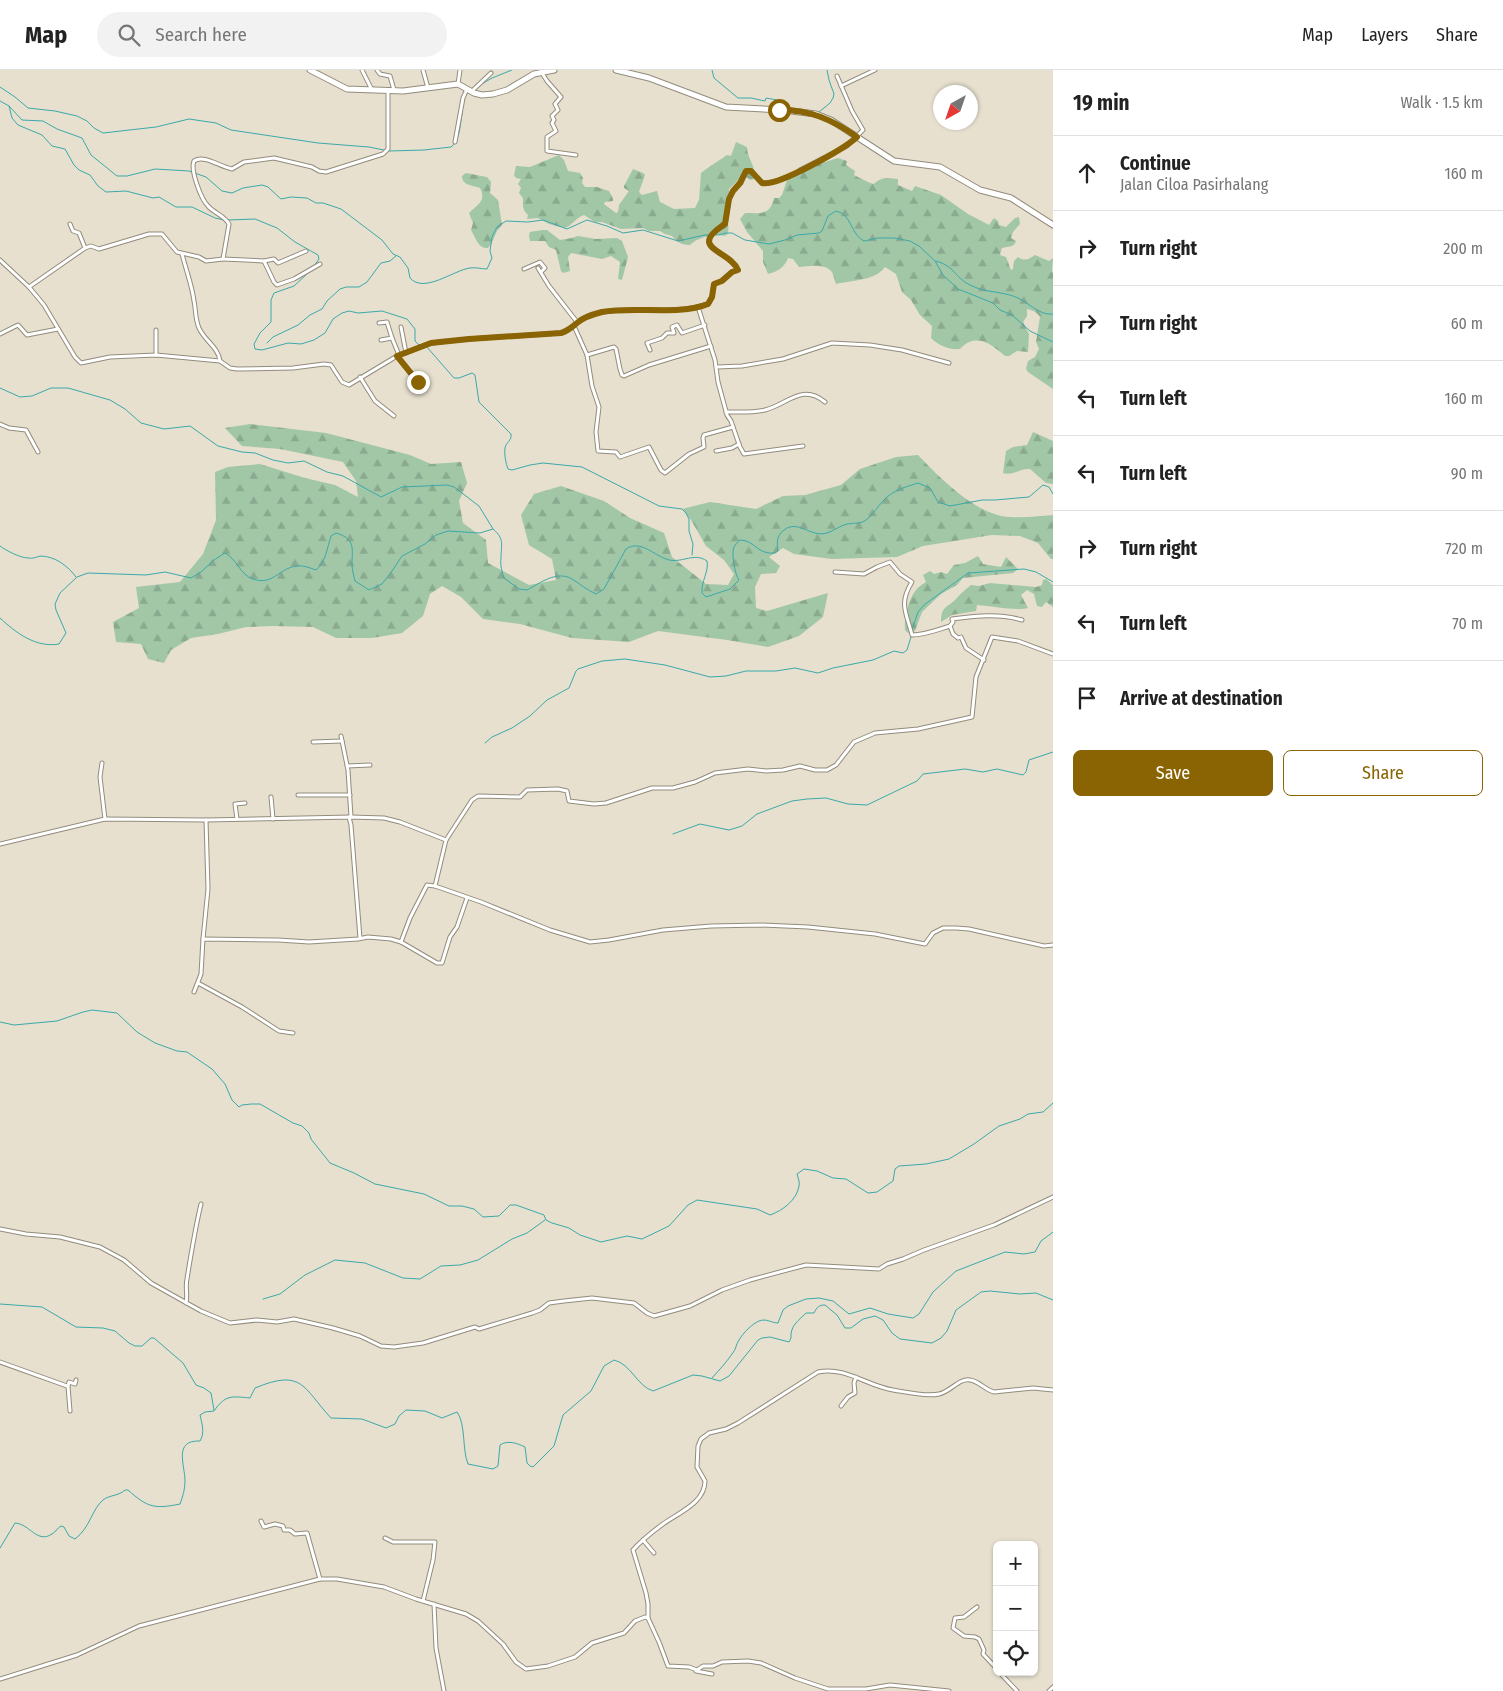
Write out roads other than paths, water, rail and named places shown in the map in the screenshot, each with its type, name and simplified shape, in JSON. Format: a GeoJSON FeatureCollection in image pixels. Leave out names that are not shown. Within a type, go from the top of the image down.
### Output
{"type":"FeatureCollection","features":[{"type":"Feature","properties":{"kind":"main road"},"geometry":{"type":"LineString","coordinates":[[310,70],[345,88],[391,90],[458,84],[482,95],[507,90],[533,72],[542,73],[554,70]]}},
{"type":"Feature","properties":{"kind":"main road"},"geometry":{"type":"LineString","coordinates":[[616,70],[649,78],[726,106],[816,114],[831,120],[894,161],[938,167],[980,190],[1010,198],[1053,225]]}},
{"type":"Feature","properties":{"kind":"street"},"geometry":{"type":"LineString","coordinates":[[362,70],[372,90]]}},
{"type":"Feature","properties":{"kind":"street"},"geometry":{"type":"LineString","coordinates":[[223,259],[228,222],[209,208],[204,201],[193,170],[192,165],[194,161],[202,159],[232,169],[251,160],[274,158],[326,172],[383,154],[388,150],[390,76],[380,74],[377,70]]}},
{"type":"Feature","properties":{"kind":"street"},"geometry":{"type":"LineString","coordinates":[[423,70],[428,88]]}},
{"type":"Feature","properties":{"kind":"street"},"geometry":{"type":"LineString","coordinates":[[458,84],[461,70]]}},
{"type":"Feature","properties":{"kind":"street"},"geometry":{"type":"LineString","coordinates":[[841,86],[875,70]]}},
{"type":"Feature","properties":{"kind":"street"},"geometry":{"type":"LineString","coordinates":[[455,142],[463,98],[469,90],[491,73]]}},
{"type":"Feature","properties":{"kind":"street"},"geometry":{"type":"LineString","coordinates":[[542,73],[561,97],[555,104],[558,110],[552,116],[554,120],[552,124],[556,131],[547,137],[548,151],[576,155]]}},
{"type":"Feature","properties":{"kind":"street"},"geometry":{"type":"LineString","coordinates":[[0,260],[29,287],[44,305],[80,363],[110,357],[156,355],[220,361],[230,368],[237,370],[279,369],[329,364],[335,369],[340,379],[346,385],[349,385],[398,356],[431,343],[561,333],[584,318],[602,312],[698,307],[709,303],[714,284],[738,270],[736,265],[713,248],[709,238],[725,224],[729,199],[746,171],[751,171],[762,183],[768,184],[797,174],[809,165],[847,146],[863,129],[852,111],[837,76]]}},
{"type":"Feature","properties":{"kind":"street"},"geometry":{"type":"LineString","coordinates":[[70,224],[74,231],[79,233],[85,248]]}},
{"type":"Feature","properties":{"kind":"street"},"geometry":{"type":"LineString","coordinates":[[29,287],[85,248],[91,246],[100,249],[149,234],[159,233],[165,236],[175,251],[199,257],[206,261],[223,259],[264,261],[274,259],[278,263],[306,251]]}},
{"type":"Feature","properties":{"kind":"street"},"geometry":{"type":"LineString","coordinates":[[182,254],[198,325],[207,341],[218,352],[220,361]]}},
{"type":"Feature","properties":{"kind":"street"},"geometry":{"type":"LineString","coordinates":[[264,261],[277,285],[294,279],[320,264]]}},
{"type":"Feature","properties":{"kind":"street"},"geometry":{"type":"LineString","coordinates":[[524,269],[540,262],[544,268],[540,270],[549,286],[576,324],[587,355],[592,386],[599,410],[597,413],[596,432],[598,450],[616,452],[620,457],[649,447],[665,474],[689,454],[703,448],[704,435],[733,427]]}},
{"type":"Feature","properties":{"kind":"street"},"geometry":{"type":"LineString","coordinates":[[698,307],[712,346],[718,382],[726,412],[743,453],[746,455],[803,446]]}},
{"type":"Feature","properties":{"kind":"street"},"geometry":{"type":"LineString","coordinates":[[379,323],[386,322],[398,356],[418,382]]}},
{"type":"Feature","properties":{"kind":"street"},"geometry":{"type":"LineString","coordinates":[[0,334],[18,325],[28,335],[58,329]]}},
{"type":"Feature","properties":{"kind":"street"},"geometry":{"type":"LineString","coordinates":[[650,350],[647,342],[662,338],[667,333],[674,333],[672,327],[677,326],[682,333],[705,325]]}},
{"type":"Feature","properties":{"kind":"street"},"geometry":{"type":"LineString","coordinates":[[401,328],[406,353]]}},
{"type":"Feature","properties":{"kind":"street"},"geometry":{"type":"LineString","coordinates":[[156,330],[156,355]]}},
{"type":"Feature","properties":{"kind":"street"},"geometry":{"type":"LineString","coordinates":[[382,340],[392,338]]}},
{"type":"Feature","properties":{"kind":"street"},"geometry":{"type":"LineString","coordinates":[[717,367],[742,366],[783,359],[832,343],[886,348],[949,362]]}},
{"type":"Feature","properties":{"kind":"street"},"geometry":{"type":"LineString","coordinates":[[587,355],[614,347],[621,373],[624,376],[649,365],[712,346]]}},
{"type":"Feature","properties":{"kind":"street"},"geometry":{"type":"LineString","coordinates":[[360,377],[375,401],[394,416]]}},
{"type":"Feature","properties":{"kind":"street"},"geometry":{"type":"LineString","coordinates":[[726,412],[763,410],[778,405],[794,396],[806,393],[819,397],[825,402]]}},
{"type":"Feature","properties":{"kind":"street"},"geometry":{"type":"LineString","coordinates":[[0,424],[9,428],[26,430],[38,452]]}},
{"type":"Feature","properties":{"kind":"street"},"geometry":{"type":"LineString","coordinates":[[716,452],[739,444]]}},
{"type":"Feature","properties":{"kind":"street"},"geometry":{"type":"LineString","coordinates":[[835,572],[864,574],[890,562],[900,574],[912,582],[908,588],[904,610],[912,635],[927,634],[931,631],[950,626],[953,622],[952,619],[972,616],[998,615],[1022,620]]}},
{"type":"Feature","properties":{"kind":"street"},"geometry":{"type":"LineString","coordinates":[[950,626],[953,634],[958,638],[961,637],[966,648],[984,660]]}},
{"type":"Feature","properties":{"kind":"street"},"geometry":{"type":"LineString","coordinates":[[435,886],[446,840],[472,800],[478,796],[520,797],[527,790],[558,789],[567,791],[569,801],[594,804],[606,803],[652,788],[673,788],[715,774],[748,769],[766,771],[800,766],[815,770],[833,768],[854,742],[875,733],[918,729],[972,717],[975,683],[991,639],[994,637],[1018,640],[1053,654]]}},
{"type":"Feature","properties":{"kind":"street"},"geometry":{"type":"LineString","coordinates":[[313,742],[341,738],[347,766],[350,795],[350,817],[360,938]]}},
{"type":"Feature","properties":{"kind":"street"},"geometry":{"type":"LineString","coordinates":[[102,763],[100,777],[105,819]]}},
{"type":"Feature","properties":{"kind":"street"},"geometry":{"type":"LineString","coordinates":[[347,766],[370,765]]}},
{"type":"Feature","properties":{"kind":"street"},"geometry":{"type":"LineString","coordinates":[[298,795],[350,795]]}},
{"type":"Feature","properties":{"kind":"street"},"geometry":{"type":"LineString","coordinates":[[271,797],[273,819]]}},
{"type":"Feature","properties":{"kind":"street"},"geometry":{"type":"LineString","coordinates":[[237,819],[236,803],[245,802]]}},
{"type":"Feature","properties":{"kind":"street"},"geometry":{"type":"LineString","coordinates":[[0,844],[105,819],[384,818],[400,822],[446,840]]}},
{"type":"Feature","properties":{"kind":"street"},"geometry":{"type":"LineString","coordinates":[[194,992],[202,974],[208,889],[206,820]]}},
{"type":"Feature","properties":{"kind":"street"},"geometry":{"type":"LineString","coordinates":[[401,942],[410,918],[427,885],[435,886],[550,930],[590,942],[663,930],[711,926],[761,926],[808,927],[876,934],[925,944],[933,933],[943,928],[956,928],[969,929],[1044,946],[1053,945]]}},
{"type":"Feature","properties":{"kind":"street"},"geometry":{"type":"LineString","coordinates":[[203,940],[309,942],[372,937],[401,942],[437,963],[442,963],[450,937],[457,927],[467,898]]}},
{"type":"Feature","properties":{"kind":"street"},"geometry":{"type":"LineString","coordinates":[[198,983],[242,1006],[279,1031],[293,1033]]}},
{"type":"Feature","properties":{"kind":"street"},"geometry":{"type":"LineString","coordinates":[[0,1229],[26,1234],[60,1237],[100,1247],[124,1260],[151,1283],[207,1314],[230,1323],[257,1320],[277,1322],[294,1319],[360,1336],[381,1346],[402,1347],[428,1342],[475,1327],[479,1329],[508,1321],[540,1310],[549,1303],[602,1298],[634,1303],[654,1316],[690,1306],[722,1290],[750,1280],[806,1265],[879,1269],[887,1264],[903,1260],[924,1250],[994,1225],[1053,1197]]}},
{"type":"Feature","properties":{"kind":"street"},"geometry":{"type":"LineString","coordinates":[[186,1303],[186,1281],[192,1240],[201,1204]]}},
{"type":"Feature","properties":{"kind":"street"},"geometry":{"type":"LineString","coordinates":[[0,1362],[68,1386]]}},
{"type":"Feature","properties":{"kind":"street"},"geometry":{"type":"LineString","coordinates":[[949,1691],[890,1685],[866,1689],[828,1689],[795,1678],[760,1663],[748,1661],[722,1662],[713,1666],[705,1665],[697,1670],[667,1666],[648,1618],[646,1593],[633,1550],[648,1534],[690,1506],[704,1491],[705,1481],[698,1470],[697,1463],[698,1446],[704,1435],[726,1429],[738,1423],[818,1372],[836,1372],[856,1377],[878,1387],[931,1395],[938,1395],[968,1379],[994,1392],[1033,1388],[1053,1390]]}},
{"type":"Feature","properties":{"kind":"street"},"geometry":{"type":"LineString","coordinates":[[841,1406],[848,1397],[855,1393],[854,1384],[856,1377]]}},
{"type":"Feature","properties":{"kind":"street"},"geometry":{"type":"LineString","coordinates":[[70,1411],[68,1386],[69,1382],[75,1384],[76,1380]]}},
{"type":"Feature","properties":{"kind":"street"},"geometry":{"type":"LineString","coordinates":[[261,1521],[264,1527],[275,1524],[283,1526],[284,1530],[290,1530],[295,1534],[307,1532],[320,1579]]}},
{"type":"Feature","properties":{"kind":"street"},"geometry":{"type":"LineString","coordinates":[[384,1538],[393,1542],[435,1542],[433,1560],[423,1601]]}},
{"type":"Feature","properties":{"kind":"street"},"geometry":{"type":"LineString","coordinates":[[643,1540],[654,1553]]}},
{"type":"Feature","properties":{"kind":"street"},"geometry":{"type":"LineString","coordinates":[[0,1678],[77,1655],[139,1626],[320,1579],[337,1579],[384,1587],[471,1616],[503,1644],[516,1662],[523,1668],[531,1670],[575,1657],[592,1643],[624,1633],[635,1620],[648,1618]]}},
{"type":"Feature","properties":{"kind":"street"},"geometry":{"type":"LineString","coordinates":[[434,1604],[436,1648],[444,1691]]}},
{"type":"Feature","properties":{"kind":"street"},"geometry":{"type":"LineString","coordinates":[[977,1607],[964,1617],[955,1618],[953,1628],[964,1636],[980,1639],[984,1650],[983,1654],[993,1665]]}},
{"type":"Feature","properties":{"kind":"street"},"geometry":{"type":"LineString","coordinates":[[693,1668],[697,1671],[712,1674]]}},
{"type":"Feature","properties":{"kind":"street"},"geometry":{"type":"LineString","coordinates":[[1003,1676],[1017,1691]]}},
{"type":"Feature","properties":{"kind":"street"},"geometry":{"type":"LineString","coordinates":[[1049,1691],[1053,1687]]}},
{"type":"Feature","properties":{"kind":"waterway"},"geometry":{"type":"LineString","coordinates":[[480,85],[512,70]]}},
{"type":"Feature","properties":{"kind":"waterway"},"geometry":{"type":"LineString","coordinates":[[712,70],[714,78],[738,98],[765,101],[766,98],[777,100],[778,105]]}},
{"type":"Feature","properties":{"kind":"waterway"},"geometry":{"type":"LineString","coordinates":[[819,112],[830,103],[834,94],[827,70]]}},
{"type":"Feature","properties":{"kind":"waterway"},"geometry":{"type":"LineString","coordinates":[[0,87],[28,108],[77,116],[103,133],[156,127],[189,119],[216,123],[231,130],[389,151],[451,147],[458,137],[462,114]]}},
{"type":"Feature","properties":{"kind":"waterway"},"geometry":{"type":"LineString","coordinates":[[0,101],[9,106],[22,120],[43,121],[57,129],[82,138],[91,155],[117,176],[127,176],[155,169],[189,171],[206,177],[222,191],[232,193],[243,188],[262,185],[268,187],[281,199],[291,197],[307,198],[316,203],[323,203],[341,209],[382,240],[393,254],[400,257],[408,268],[410,278],[416,282],[423,283],[439,280],[470,268],[487,269],[492,258],[490,251],[492,237],[497,227],[506,221],[528,222],[543,220],[567,229],[587,220],[623,233],[643,230],[678,241],[705,235],[732,233],[745,240],[769,244],[797,235],[819,233],[822,231],[828,216],[836,211],[845,216],[859,238],[864,241],[878,238],[894,238],[910,241],[919,246],[935,261],[943,275],[958,289],[993,303],[1000,310],[1012,315],[1030,331],[1053,342]]}},
{"type":"Feature","properties":{"kind":"waterway"},"geometry":{"type":"LineString","coordinates":[[9,106],[12,118],[18,125],[42,135],[52,146],[65,149],[74,165],[79,170],[90,175],[98,186],[106,192],[126,191],[153,198],[159,197],[176,207],[192,207],[215,218],[224,220]]}},
{"type":"Feature","properties":{"kind":"waterway"},"geometry":{"type":"LineString","coordinates":[[784,107],[803,110]]}},
{"type":"Feature","properties":{"kind":"waterway"},"geometry":{"type":"LineString","coordinates":[[228,220],[255,219],[277,228],[295,242],[318,255],[319,259],[314,266]]}},
{"type":"Feature","properties":{"kind":"waterway"},"geometry":{"type":"LineString","coordinates":[[267,343],[273,337],[298,325],[310,315],[322,309],[327,301],[340,289],[359,287],[367,282],[381,263],[390,261],[396,256]]}},
{"type":"Feature","properties":{"kind":"waterway"},"geometry":{"type":"LineString","coordinates":[[936,261],[947,266],[970,285],[1012,296],[1039,311],[1053,314]]}},
{"type":"Feature","properties":{"kind":"waterway"},"geometry":{"type":"LineString","coordinates":[[308,273],[294,286],[274,293],[271,300],[271,322],[260,333],[254,344],[255,349],[262,350],[288,343],[301,344],[314,340],[325,333],[333,319],[349,311],[358,313],[382,311],[407,319],[415,329],[415,341],[419,345],[423,345]]}},
{"type":"Feature","properties":{"kind":"waterway"},"geometry":{"type":"LineString","coordinates":[[426,346],[454,378],[472,373],[475,375],[479,402],[511,434],[505,450],[508,469],[512,470],[543,463],[582,467],[659,506],[682,509],[689,519],[689,531],[693,544],[692,555]]}},
{"type":"Feature","properties":{"kind":"waterway"},"geometry":{"type":"LineString","coordinates":[[0,388],[20,397],[32,396],[51,388],[68,388],[110,400],[125,409],[141,423],[164,429],[190,426],[218,446],[255,453],[288,463],[304,461],[327,472],[343,476],[381,497],[402,487],[447,485],[454,487],[479,506],[493,529]]}},
{"type":"Feature","properties":{"kind":"waterway"},"geometry":{"type":"LineString","coordinates":[[0,618],[27,638],[42,644],[59,644],[66,633],[55,604],[60,593],[77,577],[88,573],[146,575],[165,572],[191,578],[225,553],[249,577],[260,581],[266,580],[291,567],[304,566],[316,570],[324,559],[331,536],[336,533],[350,541],[355,581],[369,590],[382,584],[402,556],[425,544],[436,535],[448,531],[480,533],[493,529],[501,539],[501,563],[504,578],[519,589],[527,590],[549,578],[560,576],[572,579],[596,594],[604,589],[626,549],[637,546],[648,549],[669,560],[674,561],[698,557],[707,561],[702,589],[702,593],[706,597],[730,589],[739,580],[733,554],[734,547],[740,540],[749,542],[764,552],[775,553],[778,551],[778,537],[789,527],[800,527],[821,534],[847,524],[864,522],[891,494],[918,483],[930,488],[938,502],[950,506],[982,500],[1029,497],[1043,485],[1049,487],[1053,494]]}},
{"type":"Feature","properties":{"kind":"waterway"},"geometry":{"type":"LineString","coordinates":[[0,546],[22,557],[46,556],[56,560],[69,569],[76,577]]}},
{"type":"Feature","properties":{"kind":"waterway"},"geometry":{"type":"LineString","coordinates":[[912,630],[918,612],[924,605],[968,573],[1024,569],[1036,572],[1053,582]]}},
{"type":"Feature","properties":{"kind":"waterway"},"geometry":{"type":"LineString","coordinates":[[485,743],[492,737],[512,728],[530,716],[547,700],[569,688],[578,669],[602,661],[625,659],[665,665],[710,677],[726,676],[746,671],[776,671],[795,668],[818,673],[873,660],[894,651],[903,653],[907,650],[911,637]]}},
{"type":"Feature","properties":{"kind":"waterway"},"geometry":{"type":"LineString","coordinates":[[673,834],[700,824],[729,830],[742,826],[757,814],[792,801],[826,798],[848,804],[867,805],[917,781],[923,774],[965,769],[983,772],[997,769],[1023,775],[1026,772],[1029,760],[1053,752]]}},
{"type":"Feature","properties":{"kind":"waterway"},"geometry":{"type":"LineString","coordinates":[[0,1022],[14,1025],[57,1021],[92,1010],[117,1013],[137,1032],[155,1043],[177,1051],[187,1052],[212,1069],[225,1084],[232,1100],[239,1107],[242,1105],[260,1104],[293,1123],[302,1126],[330,1163],[375,1184],[424,1194],[449,1206],[462,1206],[474,1209],[483,1217],[499,1216],[510,1205],[516,1205],[544,1215],[546,1220],[552,1223],[601,1242],[627,1236],[642,1239],[669,1226],[688,1205],[697,1200],[757,1209],[770,1215],[784,1208],[795,1196],[799,1186],[797,1174],[804,1169],[817,1171],[833,1178],[846,1179],[868,1193],[877,1192],[893,1181],[895,1169],[899,1166],[926,1164],[949,1159],[999,1126],[1020,1119],[1028,1114],[1043,1112],[1053,1103]]}},
{"type":"Feature","properties":{"kind":"waterway"},"geometry":{"type":"LineString","coordinates":[[263,1299],[280,1294],[305,1275],[335,1260],[365,1263],[403,1278],[420,1279],[441,1266],[460,1265],[478,1260],[512,1239],[527,1233],[545,1220]]}},
{"type":"Feature","properties":{"kind":"waterway"},"geometry":{"type":"LineString","coordinates":[[712,1378],[725,1363],[748,1329],[756,1322],[762,1320],[778,1323],[783,1310],[788,1306],[806,1299],[819,1298],[833,1301],[849,1314],[870,1308],[888,1314],[913,1318],[919,1314],[933,1292],[956,1271],[1005,1252],[1024,1254],[1035,1252],[1041,1241],[1053,1232]]}},
{"type":"Feature","properties":{"kind":"waterway"},"geometry":{"type":"LineString","coordinates":[[0,1548],[15,1523],[42,1537],[52,1534],[61,1526],[64,1527],[69,1536],[75,1539],[84,1530],[96,1508],[103,1500],[125,1490],[128,1490],[152,1506],[180,1504],[185,1484],[183,1449],[186,1445],[200,1441],[202,1438],[203,1428],[200,1415],[205,1412],[214,1411],[225,1399],[250,1398],[255,1388],[271,1382],[283,1380],[300,1384],[331,1418],[362,1419],[386,1428],[395,1424],[399,1416],[406,1410],[425,1411],[442,1418],[457,1412],[462,1423],[468,1464],[493,1469],[498,1466],[500,1445],[509,1442],[525,1447],[527,1463],[533,1467],[554,1446],[563,1415],[591,1391],[604,1366],[614,1360],[620,1362],[643,1385],[653,1391],[693,1375],[720,1381],[729,1376],[758,1340],[770,1337],[789,1342],[793,1327],[797,1321],[806,1313],[814,1313],[821,1305],[825,1305],[837,1315],[845,1328],[851,1328],[863,1319],[875,1316],[883,1320],[892,1333],[900,1339],[932,1343],[941,1338],[947,1331],[956,1310],[981,1292],[1036,1293],[1053,1300]]}},
{"type":"Feature","properties":{"kind":"waterway"},"geometry":{"type":"LineString","coordinates":[[0,1304],[42,1307],[76,1327],[103,1328],[115,1331],[135,1346],[142,1346],[151,1338],[154,1338],[183,1363],[196,1385],[211,1393],[214,1410]]}}]}
